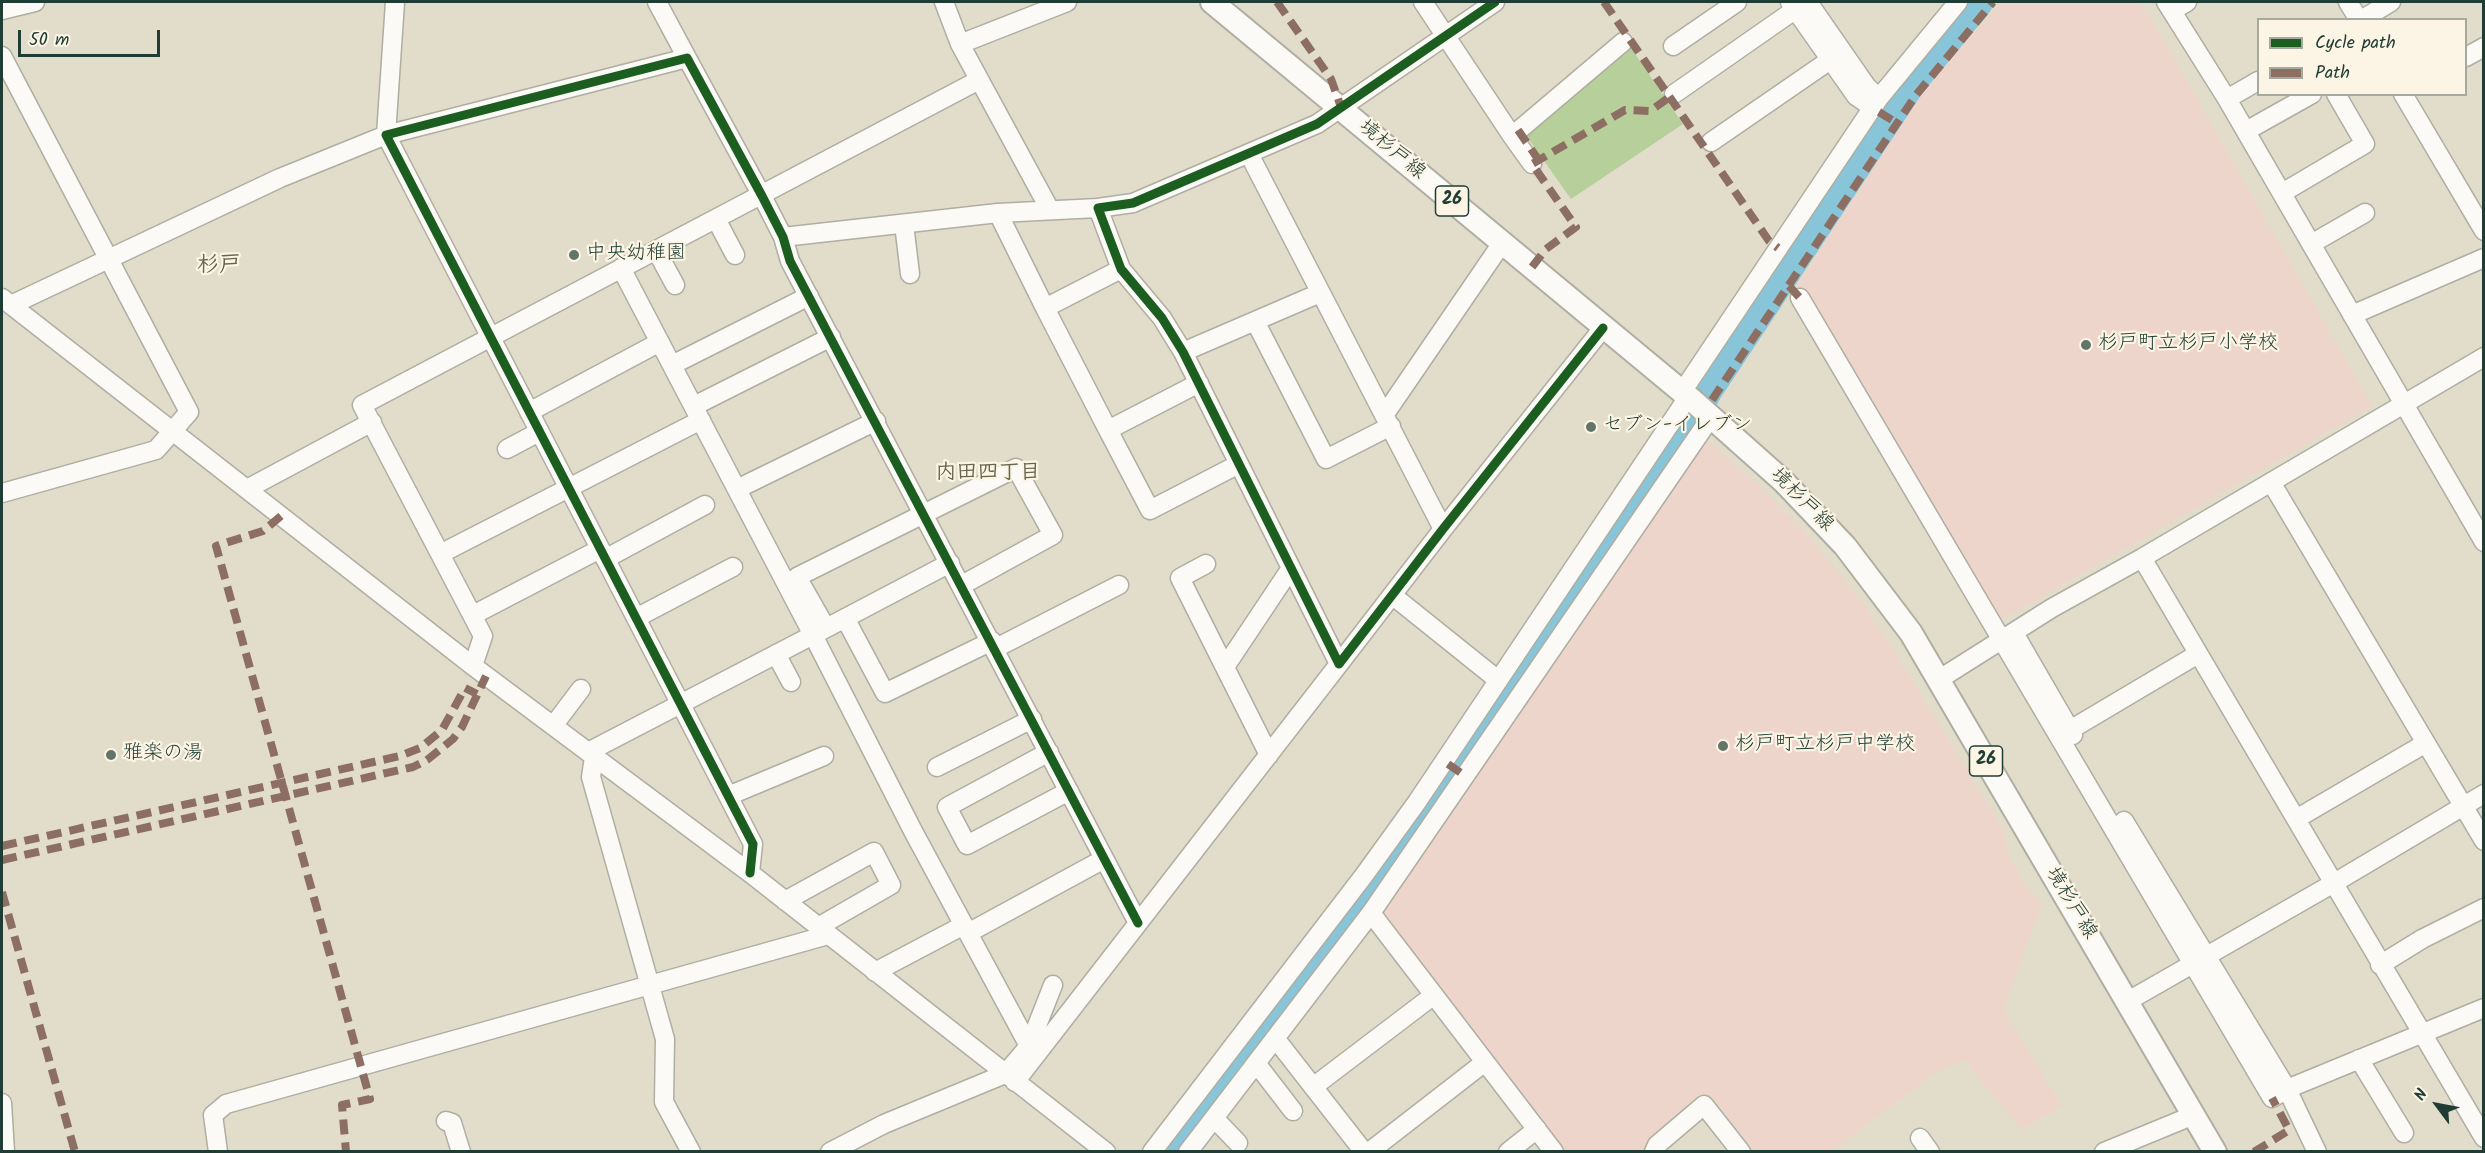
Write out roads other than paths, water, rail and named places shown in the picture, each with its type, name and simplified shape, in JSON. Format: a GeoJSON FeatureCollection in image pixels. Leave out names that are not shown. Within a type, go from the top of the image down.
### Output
{"type":"FeatureCollection","features":[{"type":"Feature","properties":{"kind":"main road","name":"境杉戸線"},"geometry":{"type":"LineString","coordinates":[[1212,2],[1695,403],[1790,488],[1845,546],[1894,609],[1938,680],[2215,1152]]}},
{"type":"Feature","properties":{"kind":"street"},"geometry":{"type":"LineString","coordinates":[[2,10],[35,2]]}},
{"type":"Feature","properties":{"kind":"street"},"geometry":{"type":"LineString","coordinates":[[395,2],[386,135],[753,844],[750,873]]}},
{"type":"Feature","properties":{"kind":"street"},"geometry":{"type":"LineString","coordinates":[[657,2],[762,196],[783,237],[790,261],[994,644],[1138,923]]}},
{"type":"Feature","properties":{"kind":"street"},"geometry":{"type":"LineString","coordinates":[[944,2],[960,44],[1050,210]]}},
{"type":"Feature","properties":{"kind":"street"},"geometry":{"type":"LineString","coordinates":[[960,44],[1067,2]]}},
{"type":"Feature","properties":{"kind":"street"},"geometry":{"type":"LineString","coordinates":[[1423,2],[1532,164]]}},
{"type":"Feature","properties":{"kind":"street"},"geometry":{"type":"LineString","coordinates":[[783,237],[998,213],[1098,208],[1133,203],[1317,124],[1342,110],[1495,2]]}},
{"type":"Feature","properties":{"kind":"street"},"geometry":{"type":"LineString","coordinates":[[1673,46],[1737,2]]}},
{"type":"Feature","properties":{"kind":"street"},"geometry":{"type":"LineString","coordinates":[[1188,1152],[1371,913],[1695,403],[1875,102],[1958,2]]}},
{"type":"Feature","properties":{"kind":"street"},"geometry":{"type":"LineString","coordinates":[[2348,2],[2359,18]]}},
{"type":"Feature","properties":{"kind":"street"},"geometry":{"type":"LineString","coordinates":[[2363,18],[2391,2]]}},
{"type":"Feature","properties":{"kind":"street"},"geometry":{"type":"LineString","coordinates":[[2175,5],[2227,99],[2484,542]]}},
{"type":"Feature","properties":{"kind":"street"},"geometry":{"type":"LineString","coordinates":[[1802,8],[1867,87],[1875,102]]}},
{"type":"Feature","properties":{"kind":"street"},"geometry":{"type":"LineString","coordinates":[[1802,8],[1830,60],[1856,96],[1875,102]]}},
{"type":"Feature","properties":{"kind":"street"},"geometry":{"type":"LineString","coordinates":[[1674,94],[1802,8]]}},
{"type":"Feature","properties":{"kind":"street"},"geometry":{"type":"LineString","coordinates":[[1512,135],[1623,42]]}},
{"type":"Feature","properties":{"kind":"street"},"geometry":{"type":"LineString","coordinates":[[2467,56],[2484,46]]}},
{"type":"Feature","properties":{"kind":"street"},"geometry":{"type":"LineString","coordinates":[[2,56],[189,412],[156,450],[2,493]]}},
{"type":"Feature","properties":{"kind":"street"},"geometry":{"type":"LineString","coordinates":[[687,58],[386,135],[280,178],[108,259],[6,301],[473,666],[750,873],[1106,1152]]}},
{"type":"Feature","properties":{"kind":"street"},"geometry":{"type":"LineString","coordinates":[[1711,142],[1830,60]]}},
{"type":"Feature","properties":{"kind":"street"},"geometry":{"type":"LineString","coordinates":[[473,666],[483,636],[362,405],[979,80]]}},
{"type":"Feature","properties":{"kind":"street"},"geometry":{"type":"LineString","coordinates":[[2227,99],[2257,82]]}},
{"type":"Feature","properties":{"kind":"street"},"geometry":{"type":"LineString","coordinates":[[2246,131],[2308,96]]}},
{"type":"Feature","properties":{"kind":"street"},"geometry":{"type":"LineString","coordinates":[[2282,193],[2365,144],[2337,96]]}},
{"type":"Feature","properties":{"kind":"street"},"geometry":{"type":"LineString","coordinates":[[2404,96],[2484,231]]}},
{"type":"Feature","properties":{"kind":"street"},"geometry":{"type":"LineString","coordinates":[[1249,153],[1443,529]]}},
{"type":"Feature","properties":{"kind":"street"},"geometry":{"type":"LineString","coordinates":[[1098,208],[1121,269],[1162,318],[1183,352],[1339,664]]}},
{"type":"Feature","properties":{"kind":"street"},"geometry":{"type":"LineString","coordinates":[[998,213],[1150,510],[1239,464]]}},
{"type":"Feature","properties":{"kind":"street"},"geometry":{"type":"LineString","coordinates":[[2311,244],[2366,213]]}},
{"type":"Feature","properties":{"kind":"street"},"geometry":{"type":"LineString","coordinates":[[716,219],[735,255]]}},
{"type":"Feature","properties":{"kind":"street"},"geometry":{"type":"LineString","coordinates":[[904,224],[910,274]]}},
{"type":"Feature","properties":{"kind":"street"},"geometry":{"type":"LineString","coordinates":[[1255,321],[1326,459],[1388,420],[1502,243]]}},
{"type":"Feature","properties":{"kind":"street"},"geometry":{"type":"LineString","coordinates":[[656,250],[675,285]]}},
{"type":"Feature","properties":{"kind":"street"},"geometry":{"type":"LineString","coordinates":[[2352,315],[2484,258]]}},
{"type":"Feature","properties":{"kind":"street"},"geometry":{"type":"LineString","coordinates":[[621,268],[737,489],[819,631]]}},
{"type":"Feature","properties":{"kind":"street"},"geometry":{"type":"LineString","coordinates":[[1045,308],[1121,269]]}},
{"type":"Feature","properties":{"kind":"street"},"geometry":{"type":"LineString","coordinates":[[1183,352],[1320,293]]}},
{"type":"Feature","properties":{"kind":"street"},"geometry":{"type":"LineString","coordinates":[[672,365],[809,296]]}},
{"type":"Feature","properties":{"kind":"street"},"geometry":{"type":"LineString","coordinates":[[1800,298],[2008,636],[2199,962],[2286,1089],[2317,1152]]}},
{"type":"Feature","properties":{"kind":"street"},"geometry":{"type":"LineString","coordinates":[[830,1152],[884,1125],[1010,1078],[1138,923],[1443,529],[1603,328]]}},
{"type":"Feature","properties":{"kind":"street"},"geometry":{"type":"LineString","coordinates":[[440,554],[569,488],[831,337]]}},
{"type":"Feature","properties":{"kind":"street"},"geometry":{"type":"LineString","coordinates":[[529,412],[660,342]]}},
{"type":"Feature","properties":{"kind":"street"},"geometry":{"type":"LineString","coordinates":[[1938,680],[2008,636],[2484,357]]}},
{"type":"Feature","properties":{"kind":"street"},"geometry":{"type":"LineString","coordinates":[[1108,430],[1199,384]]}},
{"type":"Feature","properties":{"kind":"street"},"geometry":{"type":"LineString","coordinates":[[1152,1152],[1365,874],[1498,680],[1695,403]]}},
{"type":"Feature","properties":{"kind":"street"},"geometry":{"type":"LineString","coordinates":[[737,489],[876,421]]}},
{"type":"Feature","properties":{"kind":"street"},"geometry":{"type":"LineString","coordinates":[[247,489],[372,422]]}},
{"type":"Feature","properties":{"kind":"street"},"geometry":{"type":"LineString","coordinates":[[507,449],[539,432]]}},
{"type":"Feature","properties":{"kind":"street"},"geometry":{"type":"LineString","coordinates":[[962,585],[1053,535],[1016,468],[797,577],[819,631],[913,831],[1029,1046]]}},
{"type":"Feature","properties":{"kind":"street"},"geometry":{"type":"LineString","coordinates":[[2271,482],[2484,841]]}},
{"type":"Feature","properties":{"kind":"street"},"geometry":{"type":"LineString","coordinates":[[473,615],[705,505]]}},
{"type":"Feature","properties":{"kind":"street"},"geometry":{"type":"LineString","coordinates":[[2142,558],[2484,1138]]}},
{"type":"Feature","properties":{"kind":"street"},"geometry":{"type":"LineString","coordinates":[[591,754],[680,702],[951,563]]}},
{"type":"Feature","properties":{"kind":"street"},"geometry":{"type":"LineString","coordinates":[[1206,564],[1180,578],[1269,756]]}},
{"type":"Feature","properties":{"kind":"street"},"geometry":{"type":"LineString","coordinates":[[636,618],[733,567]]}},
{"type":"Feature","properties":{"kind":"street"},"geometry":{"type":"LineString","coordinates":[[1225,667],[1291,568]]}},
{"type":"Feature","properties":{"kind":"street"},"geometry":{"type":"LineString","coordinates":[[844,618],[885,693],[1119,585]]}},
{"type":"Feature","properties":{"kind":"street"},"geometry":{"type":"LineString","coordinates":[[1392,595],[1498,680]]}},
{"type":"Feature","properties":{"kind":"street"},"geometry":{"type":"LineString","coordinates":[[2008,636],[2070,730],[2199,962]]}},
{"type":"Feature","properties":{"kind":"street"},"geometry":{"type":"LineString","coordinates":[[776,654],[791,682]]}},
{"type":"Feature","properties":{"kind":"street"},"geometry":{"type":"LineString","coordinates":[[2070,730],[2198,654]]}},
{"type":"Feature","properties":{"kind":"street"},"geometry":{"type":"LineString","coordinates":[[553,726],[581,689]]}},
{"type":"Feature","properties":{"kind":"street"},"geometry":{"type":"LineString","coordinates":[[937,767],[1032,719]]}},
{"type":"Feature","properties":{"kind":"street"},"geometry":{"type":"LineString","coordinates":[[2296,819],[2426,743]]}},
{"type":"Feature","properties":{"kind":"street"},"geometry":{"type":"LineString","coordinates":[[1049,752],[947,807],[968,845],[1069,791]]}},
{"type":"Feature","properties":{"kind":"street"},"geometry":{"type":"LineString","coordinates":[[591,754],[591,777],[665,1039],[664,1102],[691,1152]]}},
{"type":"Feature","properties":{"kind":"street"},"geometry":{"type":"LineString","coordinates":[[728,796],[824,756]]}},
{"type":"Feature","properties":{"kind":"street"},"geometry":{"type":"LineString","coordinates":[[2128,1001],[2334,884],[2484,794]]}},
{"type":"Feature","properties":{"kind":"street"},"geometry":{"type":"LineString","coordinates":[[218,1152],[213,1115],[225,1104],[650,985],[823,931],[891,885],[874,852],[785,901]]}},
{"type":"Feature","properties":{"kind":"street"},"geometry":{"type":"LineString","coordinates":[[875,972],[1104,860]]}},
{"type":"Feature","properties":{"kind":"street"},"geometry":{"type":"LineString","coordinates":[[2380,965],[2422,939],[2484,908]]}},
{"type":"Feature","properties":{"kind":"street"},"geometry":{"type":"LineString","coordinates":[[1371,913],[1554,1152]]}},
{"type":"Feature","properties":{"kind":"street"},"geometry":{"type":"LineString","coordinates":[[1010,1078],[1029,1046],[1053,986]]}},
{"type":"Feature","properties":{"kind":"street"},"geometry":{"type":"LineString","coordinates":[[1313,1087],[1434,995]]}},
{"type":"Feature","properties":{"kind":"street"},"geometry":{"type":"LineString","coordinates":[[2286,1089],[2484,1008]]}},
{"type":"Feature","properties":{"kind":"street"},"geometry":{"type":"LineString","coordinates":[[1275,1038],[1360,1150],[1485,1062]]}},
{"type":"Feature","properties":{"kind":"street"},"geometry":{"type":"LineString","coordinates":[[2359,1059],[2404,1133]]}},
{"type":"Feature","properties":{"kind":"street"},"geometry":{"type":"LineString","coordinates":[[1256,1064],[1293,1111]]}},
{"type":"Feature","properties":{"kind":"street"},"geometry":{"type":"LineString","coordinates":[[2,1103],[5,1152]]}},
{"type":"Feature","properties":{"kind":"street"},"geometry":{"type":"LineString","coordinates":[[1654,1152],[1657,1145],[1704,1105],[1741,1152]]}},
{"type":"Feature","properties":{"kind":"street"},"geometry":{"type":"LineString","coordinates":[[2104,1152],[2194,1115]]}},
{"type":"Feature","properties":{"kind":"street"},"geometry":{"type":"LineString","coordinates":[[1214,1118],[1238,1143]]}},
{"type":"Feature","properties":{"kind":"street"},"geometry":{"type":"LineString","coordinates":[[446,1121],[452,1123],[461,1152]]}},
{"type":"Feature","properties":{"kind":"street"},"geometry":{"type":"LineString","coordinates":[[1508,1152],[1537,1129]]}},
{"type":"Feature","properties":{"kind":"waterway"},"geometry":{"type":"LineString","coordinates":[[1166,1152],[1373,887],[1688,424],[1706,389],[1908,84],[1976,2]]}},
{"type":"Feature","properties":{"kind":"place","name":"中央幼稚園"},"geometry":{"type":"Point","coordinates":[574,255]}},
{"type":"Feature","properties":{"kind":"place","name":"杉戸町立杉戸小学校"},"geometry":{"type":"Point","coordinates":[2086,345]}},
{"type":"Feature","properties":{"kind":"place","name":"セブン-イレブン"},"geometry":{"type":"Point","coordinates":[1591,427]}},
{"type":"Feature","properties":{"kind":"place","name":"杉戸町立杉戸中学校"},"geometry":{"type":"Point","coordinates":[1723,746]}},
{"type":"Feature","properties":{"kind":"place","name":"雅楽の湯"},"geometry":{"type":"Point","coordinates":[111,755]}},
{"type":"Feature","properties":{"kind":"district","name":"杉戸"},"geometry":{"type":"Point","coordinates":[219,267]}},
{"type":"Feature","properties":{"kind":"district","name":"内田四丁目"},"geometry":{"type":"Point","coordinates":[988,474]}}]}
